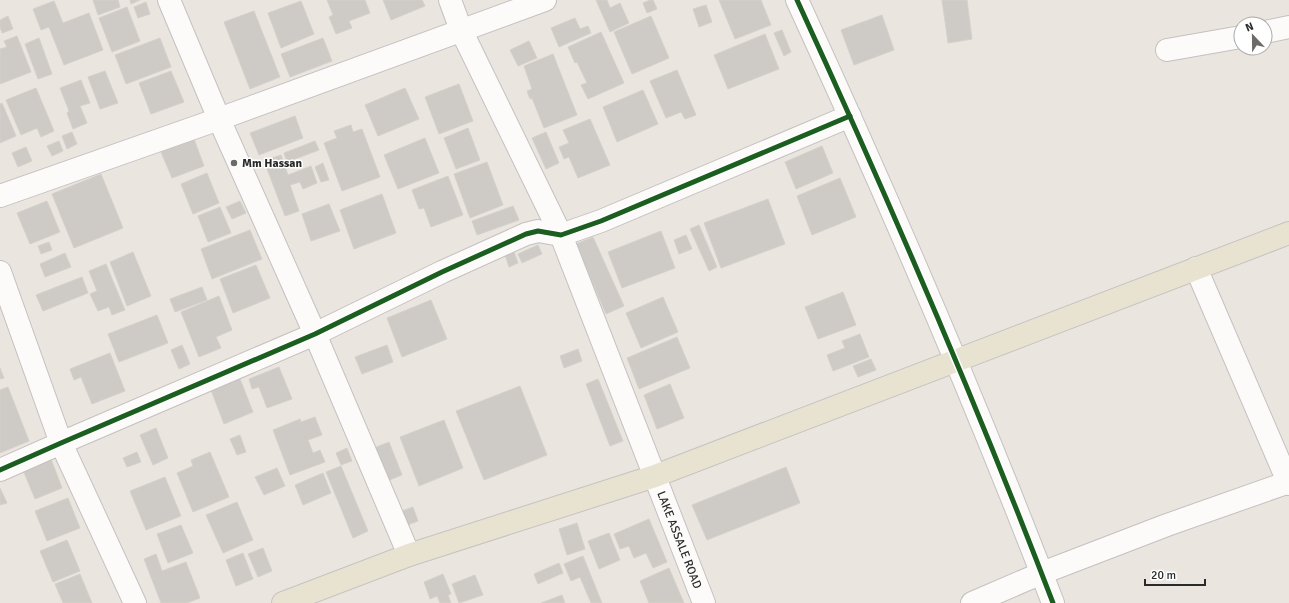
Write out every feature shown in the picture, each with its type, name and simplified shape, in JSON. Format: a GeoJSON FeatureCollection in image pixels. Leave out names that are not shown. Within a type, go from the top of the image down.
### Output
{"type":"FeatureCollection","features":[{"type":"Feature","properties":{"kind":"main road"},"geometry":{"type":"LineString","coordinates":[[283,603],[409,555],[655,476],[1289,233]]}},
{"type":"Feature","properties":{"kind":"street"},"geometry":{"type":"LineString","coordinates":[[169,0],[219,119],[315,334],[409,555]]}},
{"type":"Feature","properties":{"kind":"street","name":"LAKE ASSALE ROAD"},"geometry":{"type":"LineString","coordinates":[[450,0],[461,30],[561,235],[704,603]]}},
{"type":"Feature","properties":{"kind":"street"},"geometry":{"type":"LineString","coordinates":[[0,196],[219,119],[545,0]]}},
{"type":"Feature","properties":{"kind":"street"},"geometry":{"type":"LineString","coordinates":[[797,0],[850,116],[955,362],[1054,603]]}},
{"type":"Feature","properties":{"kind":"street"},"geometry":{"type":"LineString","coordinates":[[1273,30],[1289,27]]}},
{"type":"Feature","properties":{"kind":"street"},"geometry":{"type":"LineString","coordinates":[[1167,50],[1233,38]]}},
{"type":"Feature","properties":{"kind":"street"},"geometry":{"type":"LineString","coordinates":[[0,470],[315,334],[442,272],[526,234],[538,232],[561,235],[601,221],[850,116]]}},
{"type":"Feature","properties":{"kind":"street"},"geometry":{"type":"LineString","coordinates":[[972,603],[1042,573],[1167,525],[1289,483],[1196,268]]}},
{"type":"Feature","properties":{"kind":"street"},"geometry":{"type":"LineString","coordinates":[[0,272],[61,443],[135,603]]}},
{"type":"Feature","properties":{"kind":"building"},"geometry":{"type":"Polygon","coordinates":[[[93,0],[118,0],[120,7],[98,15],[93,0]]]}},
{"type":"Feature","properties":{"kind":"building"},"geometry":{"type":"Polygon","coordinates":[[[130,0],[140,0],[131,4],[130,0]]]}},
{"type":"Feature","properties":{"kind":"building"},"geometry":{"type":"Polygon","coordinates":[[[327,0],[365,0],[370,13],[349,21],[352,28],[336,34],[329,17],[333,15],[327,0]]]}},
{"type":"Feature","properties":{"kind":"building"},"geometry":{"type":"Polygon","coordinates":[[[383,0],[422,0],[425,6],[391,20],[383,0]]]}},
{"type":"Feature","properties":{"kind":"building"},"geometry":{"type":"Polygon","coordinates":[[[596,0],[607,0],[610,8],[620,3],[629,23],[610,32],[596,0]]]}},
{"type":"Feature","properties":{"kind":"building"},"geometry":{"type":"Polygon","coordinates":[[[653,0],[657,9],[647,13],[643,3],[653,0]]]}},
{"type":"Feature","properties":{"kind":"building"},"geometry":{"type":"Polygon","coordinates":[[[719,0],[761,0],[771,25],[735,39],[719,0]]]}},
{"type":"Feature","properties":{"kind":"building"},"geometry":{"type":"Polygon","coordinates":[[[942,0],[967,0],[972,39],[948,43],[942,0]]]}},
{"type":"Feature","properties":{"kind":"building"},"geometry":{"type":"Polygon","coordinates":[[[54,1],[63,23],[89,13],[103,50],[64,65],[49,27],[41,30],[33,9],[54,1]]]}},
{"type":"Feature","properties":{"kind":"building"},"geometry":{"type":"Polygon","coordinates":[[[301,1],[314,34],[281,48],[268,13],[301,1]]]}},
{"type":"Feature","properties":{"kind":"building"},"geometry":{"type":"Polygon","coordinates":[[[146,2],[150,14],[138,18],[134,7],[146,2]]]}},
{"type":"Feature","properties":{"kind":"building"},"geometry":{"type":"Polygon","coordinates":[[[706,5],[712,22],[699,27],[693,9],[706,5]]]}},
{"type":"Feature","properties":{"kind":"building"},"geometry":{"type":"Polygon","coordinates":[[[127,7],[140,41],[112,52],[99,18],[127,7]]]}},
{"type":"Feature","properties":{"kind":"building"},"geometry":{"type":"Polygon","coordinates":[[[254,11],[280,77],[250,89],[224,22],[254,11]]]}},
{"type":"Feature","properties":{"kind":"building"},"geometry":{"type":"Polygon","coordinates":[[[882,15],[894,50],[854,65],[841,30],[882,15]]]}},
{"type":"Feature","properties":{"kind":"building"},"geometry":{"type":"Polygon","coordinates":[[[8,16],[13,29],[2,33],[0,20],[8,16]]]}},
{"type":"Feature","properties":{"kind":"building"},"geometry":{"type":"Polygon","coordinates":[[[651,16],[669,58],[632,74],[614,32],[651,16]]]}},
{"type":"Feature","properties":{"kind":"building"},"geometry":{"type":"Polygon","coordinates":[[[575,18],[580,29],[588,26],[591,33],[559,47],[551,28],[575,18]]]}},
{"type":"Feature","properties":{"kind":"building"},"geometry":{"type":"Polygon","coordinates":[[[782,30],[791,52],[784,56],[774,33],[782,30]]]}},
{"type":"Feature","properties":{"kind":"building"},"geometry":{"type":"Polygon","coordinates":[[[601,32],[624,83],[588,99],[581,85],[587,83],[577,62],[575,63],[568,47],[601,32]]]}},
{"type":"Feature","properties":{"kind":"building"},"geometry":{"type":"Polygon","coordinates":[[[765,34],[779,69],[728,89],[714,55],[765,34]]]}},
{"type":"Feature","properties":{"kind":"building"},"geometry":{"type":"Polygon","coordinates":[[[17,36],[31,72],[0,84],[0,49],[7,47],[4,41],[17,36]]]}},
{"type":"Feature","properties":{"kind":"building"},"geometry":{"type":"Polygon","coordinates":[[[39,38],[52,74],[38,79],[25,44],[39,38]]]}},
{"type":"Feature","properties":{"kind":"building"},"geometry":{"type":"Polygon","coordinates":[[[160,38],[171,67],[126,84],[115,55],[160,38]]]}},
{"type":"Feature","properties":{"kind":"building"},"geometry":{"type":"Polygon","coordinates":[[[323,38],[332,61],[290,77],[281,54],[323,38]]]}},
{"type":"Feature","properties":{"kind":"building"},"geometry":{"type":"Polygon","coordinates":[[[529,41],[537,58],[518,66],[510,50],[529,41]]]}},
{"type":"Feature","properties":{"kind":"building"},"geometry":{"type":"Polygon","coordinates":[[[553,54],[577,115],[544,128],[532,98],[530,99],[527,91],[532,89],[524,66],[553,54]]]}},
{"type":"Feature","properties":{"kind":"building"},"geometry":{"type":"Polygon","coordinates":[[[677,70],[696,115],[685,119],[681,112],[666,118],[650,81],[677,70]]]}},
{"type":"Feature","properties":{"kind":"building"},"geometry":{"type":"Polygon","coordinates":[[[105,71],[118,103],[100,109],[88,77],[105,71]]]}},
{"type":"Feature","properties":{"kind":"building"},"geometry":{"type":"Polygon","coordinates":[[[171,71],[184,102],[151,114],[139,83],[171,71]]]}},
{"type":"Feature","properties":{"kind":"building"},"geometry":{"type":"Polygon","coordinates":[[[81,80],[90,103],[80,106],[87,123],[73,129],[67,113],[69,111],[60,88],[81,80]]]}},
{"type":"Feature","properties":{"kind":"building"},"geometry":{"type":"Polygon","coordinates":[[[459,84],[473,121],[439,134],[425,97],[459,84]]]}},
{"type":"Feature","properties":{"kind":"building"},"geometry":{"type":"Polygon","coordinates":[[[36,88],[54,131],[41,137],[37,128],[21,135],[6,100],[36,88]]]}},
{"type":"Feature","properties":{"kind":"building"},"geometry":{"type":"Polygon","coordinates":[[[405,88],[419,119],[378,136],[365,105],[405,88]]]}},
{"type":"Feature","properties":{"kind":"building"},"geometry":{"type":"Polygon","coordinates":[[[643,90],[658,124],[617,142],[603,107],[643,90]]]}},
{"type":"Feature","properties":{"kind":"building"},"geometry":{"type":"Polygon","coordinates":[[[2,103],[16,136],[0,143],[0,104],[2,103]]]}},
{"type":"Feature","properties":{"kind":"building"},"geometry":{"type":"Polygon","coordinates":[[[295,116],[303,138],[259,155],[250,133],[295,116]]]}},
{"type":"Feature","properties":{"kind":"building"},"geometry":{"type":"Polygon","coordinates":[[[590,119],[610,165],[578,178],[569,157],[564,159],[559,147],[569,143],[563,130],[590,119]]]}},
{"type":"Feature","properties":{"kind":"building"},"geometry":{"type":"Polygon","coordinates":[[[351,125],[353,132],[362,129],[380,177],[342,191],[324,143],[337,138],[334,131],[351,125]]]}},
{"type":"Feature","properties":{"kind":"building"},"geometry":{"type":"Polygon","coordinates":[[[468,128],[480,160],[456,169],[444,138],[468,128]]]}},
{"type":"Feature","properties":{"kind":"building"},"geometry":{"type":"Polygon","coordinates":[[[72,132],[77,144],[67,149],[62,136],[72,132]]]}},
{"type":"Feature","properties":{"kind":"building"},"geometry":{"type":"Polygon","coordinates":[[[546,132],[559,163],[546,169],[532,138],[546,132]]]}},
{"type":"Feature","properties":{"kind":"building"},"geometry":{"type":"Polygon","coordinates":[[[425,138],[439,173],[398,189],[384,155],[425,138]]]}},
{"type":"Feature","properties":{"kind":"building"},"geometry":{"type":"Polygon","coordinates":[[[194,139],[204,166],[172,178],[161,152],[194,139]]]}},
{"type":"Feature","properties":{"kind":"building"},"geometry":{"type":"Polygon","coordinates":[[[59,141],[63,151],[52,156],[47,146],[59,141]]]}},
{"type":"Feature","properties":{"kind":"building"},"geometry":{"type":"Polygon","coordinates":[[[315,141],[319,150],[287,162],[284,153],[315,141]]]}},
{"type":"Feature","properties":{"kind":"building"},"geometry":{"type":"Polygon","coordinates":[[[822,146],[833,173],[796,189],[785,162],[822,146]]]}},
{"type":"Feature","properties":{"kind":"building"},"geometry":{"type":"Polygon","coordinates":[[[26,147],[32,161],[18,167],[12,153],[26,147]]]}},
{"type":"Feature","properties":{"kind":"building"},"geometry":{"type":"Polygon","coordinates":[[[281,155],[288,175],[311,166],[317,183],[303,189],[300,182],[290,185],[299,211],[285,216],[264,161],[281,155]]]}},
{"type":"Feature","properties":{"kind":"building"},"geometry":{"type":"Polygon","coordinates":[[[487,162],[503,205],[470,218],[454,174],[487,162]]]}},
{"type":"Feature","properties":{"kind":"building"},"geometry":{"type":"Polygon","coordinates":[[[323,163],[329,180],[321,182],[315,167],[323,163]]]}},
{"type":"Feature","properties":{"kind":"building"},"geometry":{"type":"Polygon","coordinates":[[[207,173],[219,203],[193,214],[181,184],[207,173]]]}},
{"type":"Feature","properties":{"kind":"building"},"geometry":{"type":"Polygon","coordinates":[[[101,174],[123,228],[74,248],[52,194],[101,174]]]}},
{"type":"Feature","properties":{"kind":"building"},"geometry":{"type":"Polygon","coordinates":[[[448,176],[463,215],[431,227],[424,208],[419,209],[412,190],[448,176]]]}},
{"type":"Feature","properties":{"kind":"building"},"geometry":{"type":"Polygon","coordinates":[[[840,178],[856,217],[812,235],[797,196],[840,178]]]}},
{"type":"Feature","properties":{"kind":"building"},"geometry":{"type":"Polygon","coordinates":[[[382,194],[396,233],[354,249],[340,210],[382,194]]]}},
{"type":"Feature","properties":{"kind":"building"},"geometry":{"type":"Polygon","coordinates":[[[768,199],[785,244],[721,268],[704,223],[768,199]]]}},
{"type":"Feature","properties":{"kind":"building"},"geometry":{"type":"Polygon","coordinates":[[[47,201],[60,232],[30,244],[17,213],[47,201]]]}},
{"type":"Feature","properties":{"kind":"building"},"geometry":{"type":"Polygon","coordinates":[[[240,201],[246,213],[232,219],[226,207],[240,201]]]}},
{"type":"Feature","properties":{"kind":"building"},"geometry":{"type":"Polygon","coordinates":[[[329,204],[340,231],[311,241],[302,214],[329,204]]]}},
{"type":"Feature","properties":{"kind":"building"},"geometry":{"type":"Polygon","coordinates":[[[513,206],[519,220],[477,235],[472,221],[513,206]]]}},
{"type":"Feature","properties":{"kind":"building"},"geometry":{"type":"Polygon","coordinates":[[[220,207],[231,233],[208,242],[198,216],[220,207]]]}},
{"type":"Feature","properties":{"kind":"building"},"geometry":{"type":"Polygon","coordinates":[[[699,225],[717,267],[709,271],[690,229],[699,225]]]}},
{"type":"Feature","properties":{"kind":"building"},"geometry":{"type":"Polygon","coordinates":[[[250,230],[262,259],[212,279],[201,249],[250,230]]]}},
{"type":"Feature","properties":{"kind":"building"},"geometry":{"type":"Polygon","coordinates":[[[661,231],[675,268],[622,288],[608,252],[661,231]]]}},
{"type":"Feature","properties":{"kind":"building"},"geometry":{"type":"Polygon","coordinates":[[[686,235],[692,249],[679,254],[674,240],[686,235]]]}},
{"type":"Feature","properties":{"kind":"building"},"geometry":{"type":"Polygon","coordinates":[[[593,237],[624,306],[606,314],[576,244],[593,237]]]}},
{"type":"Feature","properties":{"kind":"building"},"geometry":{"type":"Polygon","coordinates":[[[49,242],[52,250],[41,254],[38,246],[49,242]]]}},
{"type":"Feature","properties":{"kind":"building"},"geometry":{"type":"Polygon","coordinates":[[[538,245],[542,254],[522,263],[518,254],[538,245]]]}},
{"type":"Feature","properties":{"kind":"building"},"geometry":{"type":"Polygon","coordinates":[[[133,252],[151,296],[127,306],[110,262],[133,252]]]}},
{"type":"Feature","properties":{"kind":"building"},"geometry":{"type":"Polygon","coordinates":[[[514,252],[518,263],[509,267],[505,255],[514,252]]]}},
{"type":"Feature","properties":{"kind":"building"},"geometry":{"type":"Polygon","coordinates":[[[65,253],[71,267],[45,277],[40,264],[65,253]]]}},
{"type":"Feature","properties":{"kind":"building"},"geometry":{"type":"Polygon","coordinates":[[[106,264],[125,310],[112,315],[109,307],[98,311],[90,294],[97,291],[89,271],[106,264]]]}},
{"type":"Feature","properties":{"kind":"building"},"geometry":{"type":"Polygon","coordinates":[[[256,265],[270,298],[233,313],[220,279],[256,265]]]}},
{"type":"Feature","properties":{"kind":"building"},"geometry":{"type":"Polygon","coordinates":[[[82,277],[88,293],[43,311],[36,295],[82,277]]]}},
{"type":"Feature","properties":{"kind":"building"},"geometry":{"type":"Polygon","coordinates":[[[202,287],[207,300],[175,312],[170,299],[202,287]]]}},
{"type":"Feature","properties":{"kind":"building"},"geometry":{"type":"Polygon","coordinates":[[[843,292],[856,325],[818,339],[805,307],[843,292]]]}},
{"type":"Feature","properties":{"kind":"building"},"geometry":{"type":"Polygon","coordinates":[[[219,296],[232,330],[216,337],[221,348],[199,357],[181,312],[219,296]]]}},
{"type":"Feature","properties":{"kind":"building"},"geometry":{"type":"Polygon","coordinates":[[[663,297],[678,332],[641,348],[626,313],[663,297]]]}},
{"type":"Feature","properties":{"kind":"building"},"geometry":{"type":"Polygon","coordinates":[[[431,300],[447,339],[402,357],[387,318],[431,300]]]}},
{"type":"Feature","properties":{"kind":"building"},"geometry":{"type":"Polygon","coordinates":[[[157,315],[168,343],[119,362],[108,334],[157,315]]]}},
{"type":"Feature","properties":{"kind":"building"},"geometry":{"type":"Polygon","coordinates":[[[860,334],[869,357],[833,371],[827,355],[845,348],[842,341],[860,334]]]}},
{"type":"Feature","properties":{"kind":"building"},"geometry":{"type":"Polygon","coordinates":[[[677,337],[690,368],[639,389],[627,358],[677,337]]]}},
{"type":"Feature","properties":{"kind":"building"},"geometry":{"type":"Polygon","coordinates":[[[182,345],[190,364],[179,369],[171,350],[182,345]]]}},
{"type":"Feature","properties":{"kind":"building"},"geometry":{"type":"Polygon","coordinates":[[[387,345],[393,362],[362,374],[355,357],[387,345]]]}},
{"type":"Feature","properties":{"kind":"building"},"geometry":{"type":"Polygon","coordinates":[[[578,349],[582,361],[564,368],[560,356],[578,349]]]}},
{"type":"Feature","properties":{"kind":"building"},"geometry":{"type":"Polygon","coordinates":[[[110,353],[125,391],[92,404],[81,377],[74,380],[70,369],[110,353]]]}},
{"type":"Feature","properties":{"kind":"building"},"geometry":{"type":"Polygon","coordinates":[[[871,359],[876,370],[858,377],[853,366],[871,359]]]}},
{"type":"Feature","properties":{"kind":"building"},"geometry":{"type":"Polygon","coordinates":[[[279,367],[292,399],[267,408],[259,387],[252,389],[249,379],[279,367]]]}},
{"type":"Feature","properties":{"kind":"building"},"geometry":{"type":"Polygon","coordinates":[[[0,368],[4,378],[0,379],[0,368]]]}},
{"type":"Feature","properties":{"kind":"building"},"geometry":{"type":"Polygon","coordinates":[[[240,379],[253,412],[224,424],[211,390],[240,379]]]}},
{"type":"Feature","properties":{"kind":"building"},"geometry":{"type":"Polygon","coordinates":[[[598,379],[623,441],[610,446],[586,384],[598,379]]]}},
{"type":"Feature","properties":{"kind":"building"},"geometry":{"type":"Polygon","coordinates":[[[670,384],[684,418],[657,429],[644,395],[670,384]]]}},
{"type":"Feature","properties":{"kind":"building"},"geometry":{"type":"Polygon","coordinates":[[[520,386],[547,455],[484,480],[456,411],[520,386]]]}},
{"type":"Feature","properties":{"kind":"building"},"geometry":{"type":"Polygon","coordinates":[[[8,387],[29,441],[0,453],[0,390],[8,387]]]}},
{"type":"Feature","properties":{"kind":"building"},"geometry":{"type":"Polygon","coordinates":[[[315,417],[322,435],[308,440],[313,453],[320,450],[325,462],[290,475],[273,430],[300,419],[301,422],[315,417]]]}},
{"type":"Feature","properties":{"kind":"building"},"geometry":{"type":"Polygon","coordinates":[[[444,420],[463,468],[419,486],[400,437],[444,420]]]}},
{"type":"Feature","properties":{"kind":"building"},"geometry":{"type":"Polygon","coordinates":[[[156,428],[168,458],[153,465],[140,435],[156,428]]]}},
{"type":"Feature","properties":{"kind":"building"},"geometry":{"type":"Polygon","coordinates":[[[240,435],[246,452],[237,455],[230,439],[240,435]]]}},
{"type":"Feature","properties":{"kind":"building"},"geometry":{"type":"Polygon","coordinates":[[[389,442],[402,475],[387,481],[374,448],[389,442]]]}},
{"type":"Feature","properties":{"kind":"building"},"geometry":{"type":"Polygon","coordinates":[[[347,448],[352,461],[341,465],[336,453],[347,448]]]}},
{"type":"Feature","properties":{"kind":"building"},"geometry":{"type":"Polygon","coordinates":[[[137,452],[141,462],[127,467],[123,458],[137,452]]]}},
{"type":"Feature","properties":{"kind":"building"},"geometry":{"type":"Polygon","coordinates":[[[210,452],[229,497],[193,512],[177,473],[193,466],[191,460],[210,452]]]}},
{"type":"Feature","properties":{"kind":"building"},"geometry":{"type":"Polygon","coordinates":[[[51,459],[62,488],[35,499],[23,470],[51,459]]]}},
{"type":"Feature","properties":{"kind":"building"},"geometry":{"type":"Polygon","coordinates":[[[341,466],[368,531],[353,538],[326,472],[341,466]]]}},
{"type":"Feature","properties":{"kind":"building"},"geometry":{"type":"Polygon","coordinates":[[[786,467],[800,503],[707,540],[692,505],[786,467]]]}},
{"type":"Feature","properties":{"kind":"building"},"geometry":{"type":"Polygon","coordinates":[[[277,468],[285,486],[264,495],[255,477],[277,468]]]}},
{"type":"Feature","properties":{"kind":"building"},"geometry":{"type":"Polygon","coordinates":[[[323,473],[331,493],[303,505],[295,485],[323,473]]]}},
{"type":"Feature","properties":{"kind":"building"},"geometry":{"type":"Polygon","coordinates":[[[165,477],[181,516],[146,530],[130,491],[165,477]]]}},
{"type":"Feature","properties":{"kind":"building"},"geometry":{"type":"Polygon","coordinates":[[[0,488],[7,503],[0,505],[0,488]]]}},
{"type":"Feature","properties":{"kind":"building"},"geometry":{"type":"Polygon","coordinates":[[[68,498],[80,528],[47,541],[35,511],[68,498]]]}},
{"type":"Feature","properties":{"kind":"building"},"geometry":{"type":"Polygon","coordinates":[[[237,502],[253,540],[223,553],[206,515],[237,502]]]}},
{"type":"Feature","properties":{"kind":"building"},"geometry":{"type":"Polygon","coordinates":[[[413,507],[418,521],[405,526],[399,512],[413,507]]]}},
{"type":"Feature","properties":{"kind":"building"},"geometry":{"type":"Polygon","coordinates":[[[649,519],[667,562],[653,568],[646,553],[634,558],[629,546],[620,549],[614,534],[649,519]]]}},
{"type":"Feature","properties":{"kind":"building"},"geometry":{"type":"Polygon","coordinates":[[[577,523],[585,549],[567,555],[559,529],[577,523]]]}},
{"type":"Feature","properties":{"kind":"building"},"geometry":{"type":"Polygon","coordinates":[[[181,525],[193,553],[168,563],[157,534],[181,525]]]}},
{"type":"Feature","properties":{"kind":"building"},"geometry":{"type":"Polygon","coordinates":[[[609,533],[620,560],[599,569],[588,541],[609,533]]]}},
{"type":"Feature","properties":{"kind":"building"},"geometry":{"type":"Polygon","coordinates":[[[67,540],[80,571],[53,582],[40,551],[67,540]]]}},
{"type":"Feature","properties":{"kind":"building"},"geometry":{"type":"Polygon","coordinates":[[[263,548],[272,571],[258,577],[248,554],[263,548]]]}},
{"type":"Feature","properties":{"kind":"building"},"geometry":{"type":"Polygon","coordinates":[[[243,553],[253,579],[236,586],[226,560],[243,553]]]}},
{"type":"Feature","properties":{"kind":"building"},"geometry":{"type":"Polygon","coordinates":[[[156,554],[162,571],[186,562],[200,598],[187,603],[161,603],[144,559],[156,554]]]}},
{"type":"Feature","properties":{"kind":"building"},"geometry":{"type":"Polygon","coordinates":[[[583,556],[602,603],[591,603],[580,577],[571,581],[564,564],[583,556]]]}},
{"type":"Feature","properties":{"kind":"building"},"geometry":{"type":"Polygon","coordinates":[[[559,563],[563,573],[538,584],[534,574],[559,563]]]}},
{"type":"Feature","properties":{"kind":"building"},"geometry":{"type":"Polygon","coordinates":[[[669,568],[684,603],[649,603],[640,581],[669,568]]]}},
{"type":"Feature","properties":{"kind":"building"},"geometry":{"type":"Polygon","coordinates":[[[80,574],[92,603],[63,603],[55,584],[80,574]]]}},
{"type":"Feature","properties":{"kind":"building"},"geometry":{"type":"Polygon","coordinates":[[[443,574],[451,594],[448,595],[451,603],[440,603],[437,596],[430,599],[424,582],[443,574]]]}},
{"type":"Feature","properties":{"kind":"building"},"geometry":{"type":"Polygon","coordinates":[[[475,575],[483,595],[459,603],[452,584],[475,575]]]}},
{"type":"Feature","properties":{"kind":"building"},"geometry":{"type":"Polygon","coordinates":[[[562,595],[565,603],[541,603],[562,595]]]}},
{"type":"Feature","properties":{"kind":"cycle path"},"geometry":{"type":"LineString","coordinates":[[797,0],[930,299],[993,451],[1053,603]]}},
{"type":"Feature","properties":{"kind":"cycle path"},"geometry":{"type":"LineString","coordinates":[[0,470],[315,334],[442,272],[526,234],[538,231],[561,235],[601,221],[850,116]]}},
{"type":"Feature","properties":{"kind":"place","name":"Mm Hassan"},"geometry":{"type":"Point","coordinates":[234,163]}}]}
